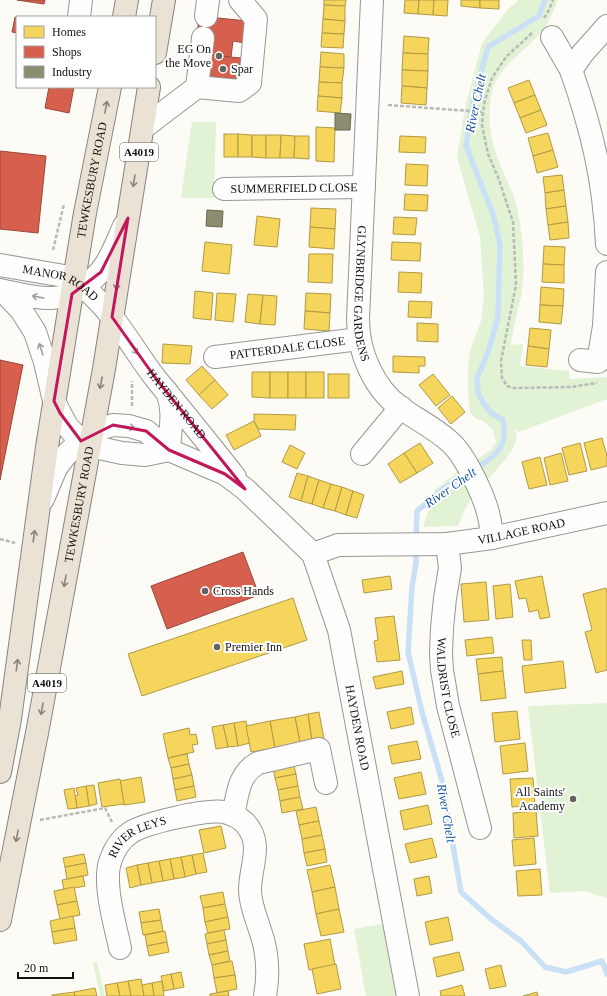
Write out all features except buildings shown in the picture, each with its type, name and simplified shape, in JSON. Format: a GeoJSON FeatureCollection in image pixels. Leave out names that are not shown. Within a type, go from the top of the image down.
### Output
{"type":"FeatureCollection","features":[{"type":"Feature","properties":{"kind":"highway"},"geometry":{"type":"LineString","coordinates":[[124,16],[127,0]]}},
{"type":"Feature","properties":{"kind":"highway"},"geometry":{"type":"LineString","coordinates":[[156,47],[164,0]]}},
{"type":"Feature","properties":{"kind":"highway","name":"TEWKESBURY ROAD"},"geometry":{"type":"LineString","coordinates":[[0,772],[10,719],[37,514],[54,400],[76,287],[85,213],[110,88]]}},
{"type":"Feature","properties":{"kind":"highway","name":"TEWKESBURY ROAD"},"geometry":{"type":"LineString","coordinates":[[0,920],[20,823],[88,440],[104,369],[149,88]]}},
{"type":"Feature","properties":{"kind":"street"},"geometry":{"type":"LineString","coordinates":[[79,16],[82,0]]}},
{"type":"Feature","properties":{"kind":"street"},"geometry":{"type":"LineString","coordinates":[[197,86],[239,92],[250,83],[256,19],[240,0]]}},
{"type":"Feature","properties":{"kind":"street","name":"GLYNBRIDGE GARDENS"},"geometry":{"type":"LineString","coordinates":[[372,0],[358,319],[359,339],[365,358],[374,378],[386,394],[400,408],[451,442],[460,454],[478,487],[489,516],[492,538]]}},
{"type":"Feature","properties":{"kind":"street"},"geometry":{"type":"LineString","coordinates":[[571,70],[583,53],[607,26]]}},
{"type":"Feature","properties":{"kind":"street"},"geometry":{"type":"LineString","coordinates":[[543,29],[571,70],[584,105],[594,142],[601,179],[606,216],[607,244]]}},
{"type":"Feature","properties":{"kind":"street"},"geometry":{"type":"LineString","coordinates":[[143,128],[197,86],[203,38]]}},
{"type":"Feature","properties":{"kind":"street","name":"SUMMERFIELD CLOSE"},"geometry":{"type":"LineString","coordinates":[[224,189],[364,187]]}},
{"type":"Feature","properties":{"kind":"street"},"geometry":{"type":"LineString","coordinates":[[76,287],[101,272],[107,264],[128,218]]}},
{"type":"Feature","properties":{"kind":"street","name":"MANOR ROAD"},"geometry":{"type":"LineString","coordinates":[[0,265],[64,276],[76,287],[94,296],[112,317]]}},
{"type":"Feature","properties":{"kind":"street"},"geometry":{"type":"LineString","coordinates":[[580,360],[598,362],[604,326],[607,272]]}},
{"type":"Feature","properties":{"kind":"street","name":"MANOR ROAD"},"geometry":{"type":"LineString","coordinates":[[2,290],[53,298],[76,287]]}},
{"type":"Feature","properties":{"kind":"street"},"geometry":{"type":"LineString","coordinates":[[2,290],[21,310],[35,332],[45,362],[54,400],[67,426],[88,440],[122,453],[145,455],[169,450],[172,414],[166,390]]}},
{"type":"Feature","properties":{"kind":"street","name":"HAYDEN ROAD"},"geometry":{"type":"LineString","coordinates":[[112,317],[148,368],[245,489]]}},
{"type":"Feature","properties":{"kind":"street","name":"PATTERDALE CLOSE"},"geometry":{"type":"LineString","coordinates":[[215,358],[359,339]]}},
{"type":"Feature","properties":{"kind":"street"},"geometry":{"type":"LineString","coordinates":[[362,454],[400,408]]}},
{"type":"Feature","properties":{"kind":"street"},"geometry":{"type":"LineString","coordinates":[[37,514],[56,468],[65,456],[88,440]]}},
{"type":"Feature","properties":{"kind":"street","name":"HAYDEN ROAD"},"geometry":{"type":"LineString","coordinates":[[169,450],[225,474],[245,489],[313,554],[339,630],[408,996]]}},
{"type":"Feature","properties":{"kind":"street","name":"VILLAGE ROAD"},"geometry":{"type":"LineString","coordinates":[[313,554],[338,545],[441,544],[492,538],[607,513]]}},
{"type":"Feature","properties":{"kind":"street","name":"WALDRIST CLOSE"},"geometry":{"type":"LineString","coordinates":[[441,544],[450,568],[442,628],[441,654],[444,681],[448,706],[480,828]]}},
{"type":"Feature","properties":{"kind":"street"},"geometry":{"type":"LineString","coordinates":[[233,815],[242,779],[251,766],[258,763],[319,749],[326,783]]}},
{"type":"Feature","properties":{"kind":"street","name":"RIVER LEYS"},"geometry":{"type":"LineString","coordinates":[[120,948],[109,893],[108,877],[110,860],[114,850],[130,833],[151,823],[216,811],[225,812],[244,822],[254,838],[255,848],[250,877],[250,891],[251,904],[265,948],[268,966],[265,996]]}},
{"type":"Feature","properties":{"kind":"path"},"geometry":{"type":"LineString","coordinates":[[553,0],[543,29],[523,40],[506,57],[492,78],[483,112],[482,125],[488,154],[498,177],[513,222],[516,285],[501,360],[502,378],[507,386],[513,388],[571,387],[604,382]]}},
{"type":"Feature","properties":{"kind":"path"},"geometry":{"type":"LineString","coordinates":[[367,104],[483,112]]}},
{"type":"Feature","properties":{"kind":"path"},"geometry":{"type":"LineString","coordinates":[[132,408],[133,379]]}},
{"type":"Feature","properties":{"kind":"path"},"geometry":{"type":"LineString","coordinates":[[20,823],[105,808],[121,841]]}},
{"type":"Feature","properties":{"kind":"highlighted area"},"geometry":{"type":"Polygon","coordinates":[[[128,218],[112,317],[157,380],[245,489],[225,474],[169,450],[146,431],[113,425],[81,441],[60,413],[54,401],[72,294],[101,272],[128,218]]]}},
{"type":"Feature","properties":{"kind":"green space"},"geometry":{"type":"Polygon","coordinates":[[[519,0],[558,0],[551,17],[544,28],[500,74],[495,83],[490,101],[490,129],[494,147],[518,211],[522,245],[522,291],[511,345],[523,344],[520,366],[569,371],[569,379],[607,377],[607,399],[519,432],[514,429],[517,436],[509,455],[472,497],[458,526],[423,527],[435,490],[457,472],[491,450],[496,442],[493,430],[485,422],[475,418],[470,412],[468,366],[471,348],[481,321],[484,296],[480,237],[457,157],[465,108],[482,43],[508,9],[519,0]]]}},
{"type":"Feature","properties":{"kind":"green space"},"geometry":{"type":"Polygon","coordinates":[[[192,122],[216,122],[214,198],[181,198],[192,122]]]}},
{"type":"Feature","properties":{"kind":"green space","name":"All Saints' Academy"},"geometry":{"type":"Polygon","coordinates":[[[607,703],[607,898],[584,891],[550,893],[528,706],[607,703]]]}},
{"type":"Feature","properties":{"kind":"green space"},"geometry":{"type":"Polygon","coordinates":[[[394,922],[408,996],[366,996],[354,929],[394,922]]]}},
{"type":"Feature","properties":{"kind":"green space"},"geometry":{"type":"Polygon","coordinates":[[[93,962],[97,962],[105,996],[100,996],[93,962]]]}},
{"type":"Feature","properties":{"kind":"waterway","name":"River Chelt"},"geometry":{"type":"LineString","coordinates":[[474,470],[489,460],[497,452],[503,442],[504,434],[503,420],[491,413],[482,401],[478,392],[477,379],[489,349],[498,317],[500,244],[493,214],[466,146],[473,102],[488,47],[539,16],[545,0]]}},
{"type":"Feature","properties":{"kind":"waterway","name":"River Chelt"},"geometry":{"type":"LineString","coordinates":[[416,540],[417,511],[443,489],[467,474]]}},
{"type":"Feature","properties":{"kind":"waterway","name":"River Chelt"},"geometry":{"type":"LineString","coordinates":[[416,548],[408,652],[422,712],[442,781],[461,892],[491,919],[521,941],[545,967],[566,972],[602,961],[607,974]]}},
{"type":"Feature","properties":{"kind":"place","name":"EG On the Move"},"geometry":{"type":"Point","coordinates":[219,56]}},
{"type":"Feature","properties":{"kind":"place","name":"Spar"},"geometry":{"type":"Point","coordinates":[223,69]}},
{"type":"Feature","properties":{"kind":"place","name":"Cross Hands"},"geometry":{"type":"Point","coordinates":[205,591]}},
{"type":"Feature","properties":{"kind":"place","name":"Premier Inn"},"geometry":{"type":"Point","coordinates":[217,647]}},
{"type":"Feature","properties":{"kind":"place","name":"All Saints' Academy"},"geometry":{"type":"Point","coordinates":[573,799]}}]}
